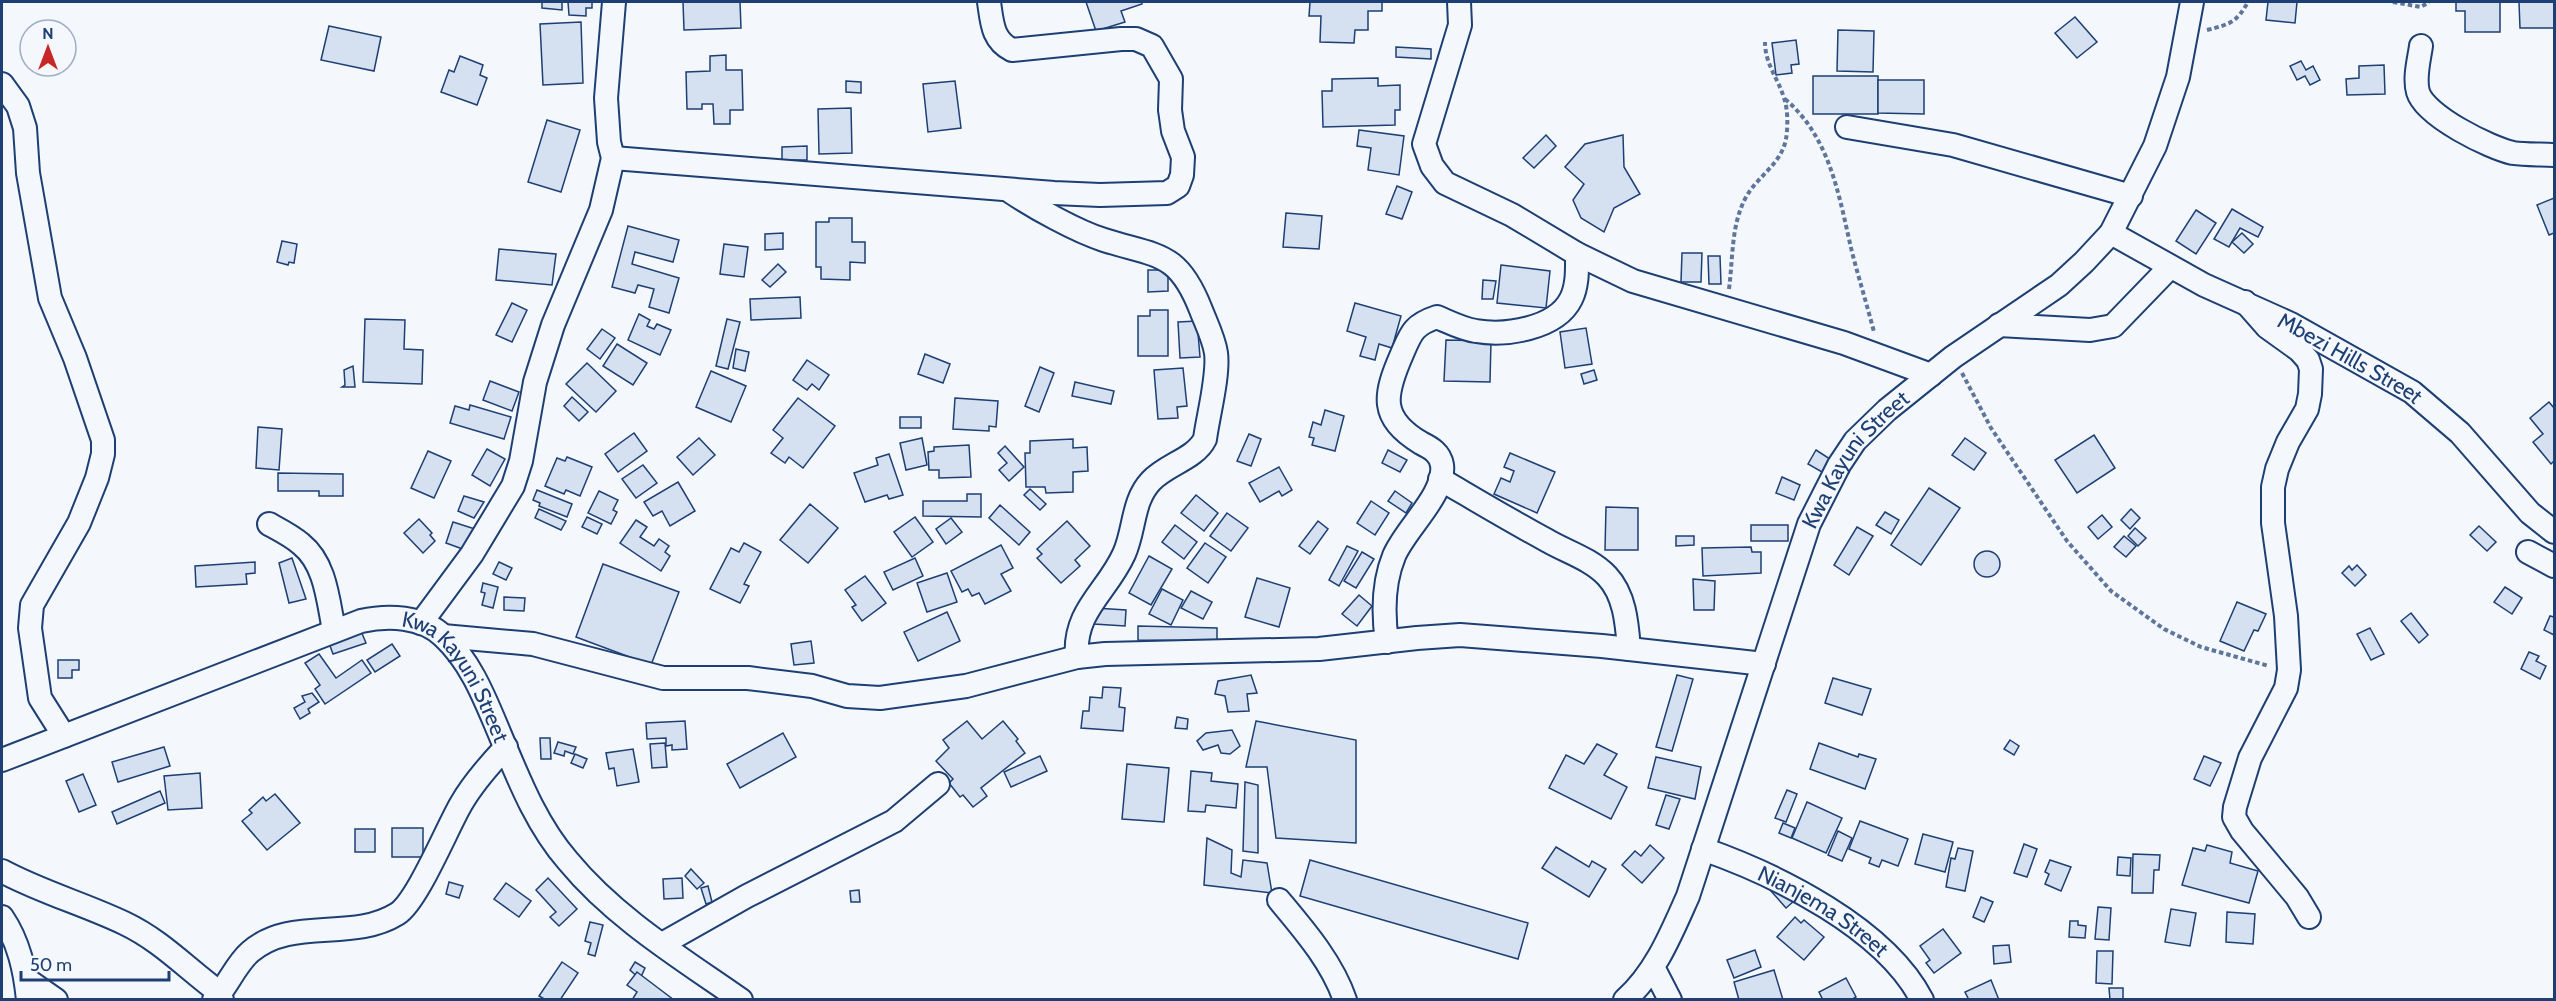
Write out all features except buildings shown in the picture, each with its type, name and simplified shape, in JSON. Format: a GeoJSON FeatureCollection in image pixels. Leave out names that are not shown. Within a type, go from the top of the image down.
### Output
{"type":"FeatureCollection","features":[{"type":"Feature","properties":{"kind":"street"},"geometry":{"type":"LineString","coordinates":[[421,623],[472,554],[513,486],[521,461],[535,382],[553,325],[601,210],[613,158],[609,142],[606,98],[614,2]]}},
{"type":"Feature","properties":{"kind":"street"},"geometry":{"type":"LineString","coordinates":[[613,158],[1100,195],[1167,193],[1178,186],[1182,175],[1183,157],[1173,131],[1170,110],[1171,79],[1152,46],[1136,39],[1121,39],[1012,50],[1003,46],[996,37],[989,2]]}},
{"type":"Feature","properties":{"kind":"street"},"geometry":{"type":"LineString","coordinates":[[1459,2],[1460,25],[1424,144],[1432,166],[1445,183],[1512,215],[1577,254],[1633,281],[1844,344],[1931,375]]}},
{"type":"Feature","properties":{"kind":"street","name":"Kwa Kayuni Street"},"geometry":{"type":"LineString","coordinates":[[1624,999],[1653,967],[1664,950],[1688,896],[1809,524],[1839,465],[1855,441],[1887,410],[1953,357],[2059,285],[2111,232],[2154,146],[2178,76],[2192,2]]}},
{"type":"Feature","properties":{"kind":"street"},"geometry":{"type":"LineString","coordinates":[[2421,46],[2417,71],[2418,93],[2433,112],[2475,137],[2512,153],[2554,155]]}},
{"type":"Feature","properties":{"kind":"street"},"geometry":{"type":"LineString","coordinates":[[2,84],[18,106],[24,128],[28,173],[50,298],[75,358],[102,440],[102,454],[97,478],[79,523],[32,605],[30,628],[40,698],[64,736]]}},
{"type":"Feature","properties":{"kind":"street"},"geometry":{"type":"LineString","coordinates":[[1847,127],[1953,145],[2131,196]]}},
{"type":"Feature","properties":{"kind":"street"},"geometry":{"type":"LineString","coordinates":[[1008,189],[1058,219],[1103,240],[1146,251],[1174,263],[1187,279],[1196,297],[1216,353],[1205,439],[1200,449],[1165,468],[1149,482],[1139,498],[1124,555],[1081,623],[1075,639],[1077,657]]}},
{"type":"Feature","properties":{"kind":"street","name":"Mbezi Hills Street"},"geometry":{"type":"LineString","coordinates":[[2111,232],[2170,267],[2331,345],[2412,392],[2460,433],[2530,513],[2554,532]]}},
{"type":"Feature","properties":{"kind":"street"},"geometry":{"type":"LineString","coordinates":[[1387,642],[1384,614],[1394,557],[1405,535],[1437,490],[1442,465],[1432,448],[1399,425],[1391,416],[1387,401],[1400,357],[1416,326],[1437,317],[1474,331],[1494,334],[1524,330],[1545,322],[1571,300],[1576,283],[1577,254]]}},
{"type":"Feature","properties":{"kind":"street"},"geometry":{"type":"LineString","coordinates":[[1999,325],[2090,330],[2113,326],[2170,267]]}},
{"type":"Feature","properties":{"kind":"street"},"geometry":{"type":"LineString","coordinates":[[2245,302],[2267,327],[2299,350],[2311,369],[2307,409],[2288,442],[2277,469],[2273,487],[2273,522],[2286,616],[2289,670],[2286,688],[2278,709],[2250,758],[2235,807],[2234,818],[2242,831],[2297,897],[2309,918]]}},
{"type":"Feature","properties":{"kind":"street"},"geometry":{"type":"LineString","coordinates":[[1440,479],[1608,576],[1617,590],[1623,608],[1629,649]]}},
{"type":"Feature","properties":{"kind":"street"},"geometry":{"type":"LineString","coordinates":[[269,524],[302,544],[315,559],[322,576],[334,630]]}},
{"type":"Feature","properties":{"kind":"street"},"geometry":{"type":"LineString","coordinates":[[2528,552],[2554,566]]}},
{"type":"Feature","properties":{"kind":"street","name":"Kwa Kayuni Street"},"geometry":{"type":"LineString","coordinates":[[2,760],[334,630],[373,619],[392,617],[421,623],[443,636],[477,680],[539,822],[567,861],[607,902],[662,945],[741,999]]}},
{"type":"Feature","properties":{"kind":"street"},"geometry":{"type":"LineString","coordinates":[[443,636],[533,644],[663,678],[748,678],[812,686],[848,696],[880,698],[966,686],[1077,657],[1187,650],[1319,649],[1460,635],[1629,649],[1764,664]]}},
{"type":"Feature","properties":{"kind":"street"},"geometry":{"type":"LineString","coordinates":[[2,871],[22,882],[45,889],[125,923],[159,943],[219,997],[250,952],[273,938],[300,931],[362,928],[399,914],[416,891],[461,803],[482,772],[506,747]]}},
{"type":"Feature","properties":{"kind":"street"},"geometry":{"type":"LineString","coordinates":[[662,945],[747,896],[894,821],[938,784]]}},
{"type":"Feature","properties":{"kind":"street","name":"Nianjema Street"},"geometry":{"type":"LineString","coordinates":[[1703,849],[1742,862],[1783,882],[1854,927],[1892,957],[1915,985],[1922,999]]}},
{"type":"Feature","properties":{"kind":"street"},"geometry":{"type":"LineString","coordinates":[[1279,900],[1318,950],[1340,984],[1345,999]]}},
{"type":"Feature","properties":{"kind":"street"},"geometry":{"type":"LineString","coordinates":[[2,918],[20,952],[27,989],[56,999]]}},
{"type":"Feature","properties":{"kind":"street"},"geometry":{"type":"LineString","coordinates":[[1653,967],[1670,999]]}},
{"type":"Feature","properties":{"kind":"path"},"geometry":{"type":"LineString","coordinates":[[2186,34],[2229,25],[2236,20],[2248,2]]}},
{"type":"Feature","properties":{"kind":"path"},"geometry":{"type":"LineString","coordinates":[[2392,2],[2421,7],[2429,2]]}},
{"type":"Feature","properties":{"kind":"path"},"geometry":{"type":"LineString","coordinates":[[1765,42],[1770,71],[1785,99],[1799,111],[1810,127],[1834,172],[1879,356]]}},
{"type":"Feature","properties":{"kind":"path"},"geometry":{"type":"LineString","coordinates":[[1726,310],[1736,228],[1741,208],[1752,187],[1772,166],[1782,151],[1787,128],[1785,99]]}},
{"type":"Feature","properties":{"kind":"path"},"geometry":{"type":"LineString","coordinates":[[1953,357],[1991,428],[2067,541],[2111,591],[2164,629],[2201,647],[2229,657],[2289,670]]}}]}
